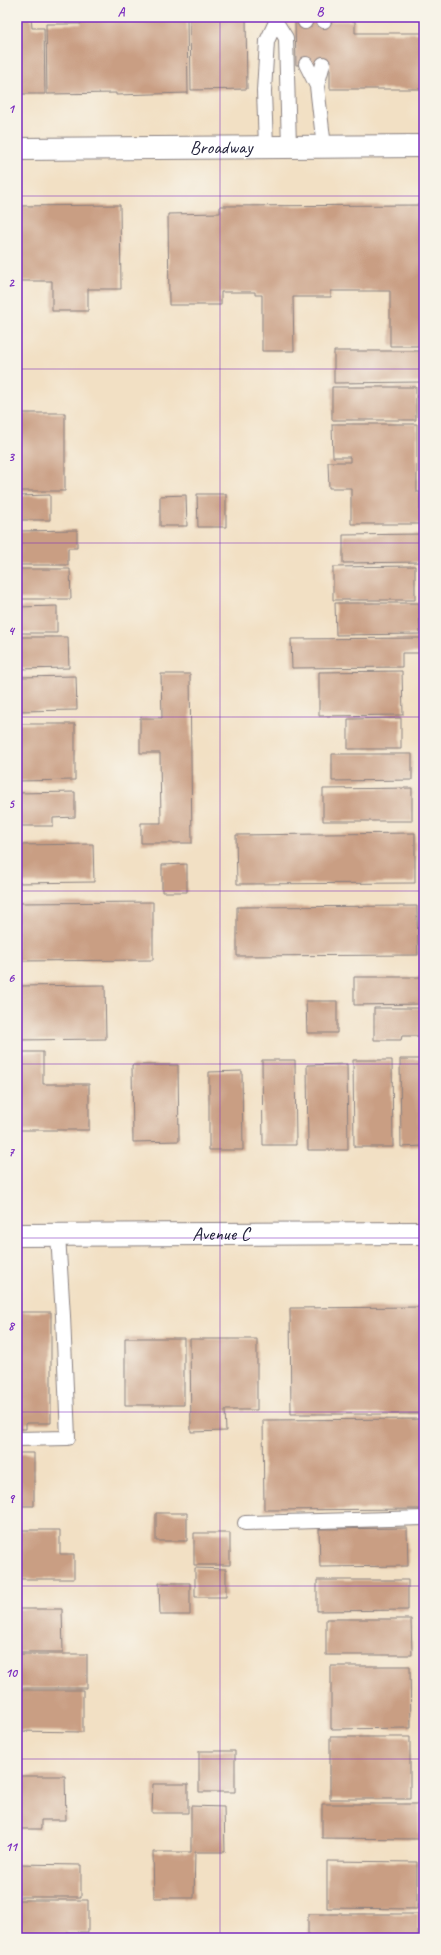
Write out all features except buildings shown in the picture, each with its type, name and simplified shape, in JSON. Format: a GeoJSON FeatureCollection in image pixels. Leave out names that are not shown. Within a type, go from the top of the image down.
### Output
{"type":"FeatureCollection","features":[{"type":"Feature","properties":{"kind":"street","name":"Broadway"},"geometry":{"type":"LineString","coordinates":[[17,149],[424,146]]}},
{"type":"Feature","properties":{"kind":"street","name":"Avenue C"},"geometry":{"type":"LineString","coordinates":[[17,1235],[424,1233]]}},
{"type":"Feature","properties":{"kind":"lane"},"geometry":{"type":"LineString","coordinates":[[276,20],[286,38],[289,147]]}},
{"type":"Feature","properties":{"kind":"lane"},"geometry":{"type":"LineString","coordinates":[[266,147],[264,91],[267,41],[276,20]]}},
{"type":"Feature","properties":{"kind":"lane"},"geometry":{"type":"LineString","coordinates":[[306,64],[316,86],[324,147]]}},
{"type":"Feature","properties":{"kind":"lane"},"geometry":{"type":"LineString","coordinates":[[316,86],[323,64]]}},
{"type":"Feature","properties":{"kind":"lane"},"geometry":{"type":"LineString","coordinates":[[17,1439],[68,1438],[58,1235]]}},
{"type":"Feature","properties":{"kind":"lane"},"geometry":{"type":"LineString","coordinates":[[245,1523],[424,1518]]}}]}
